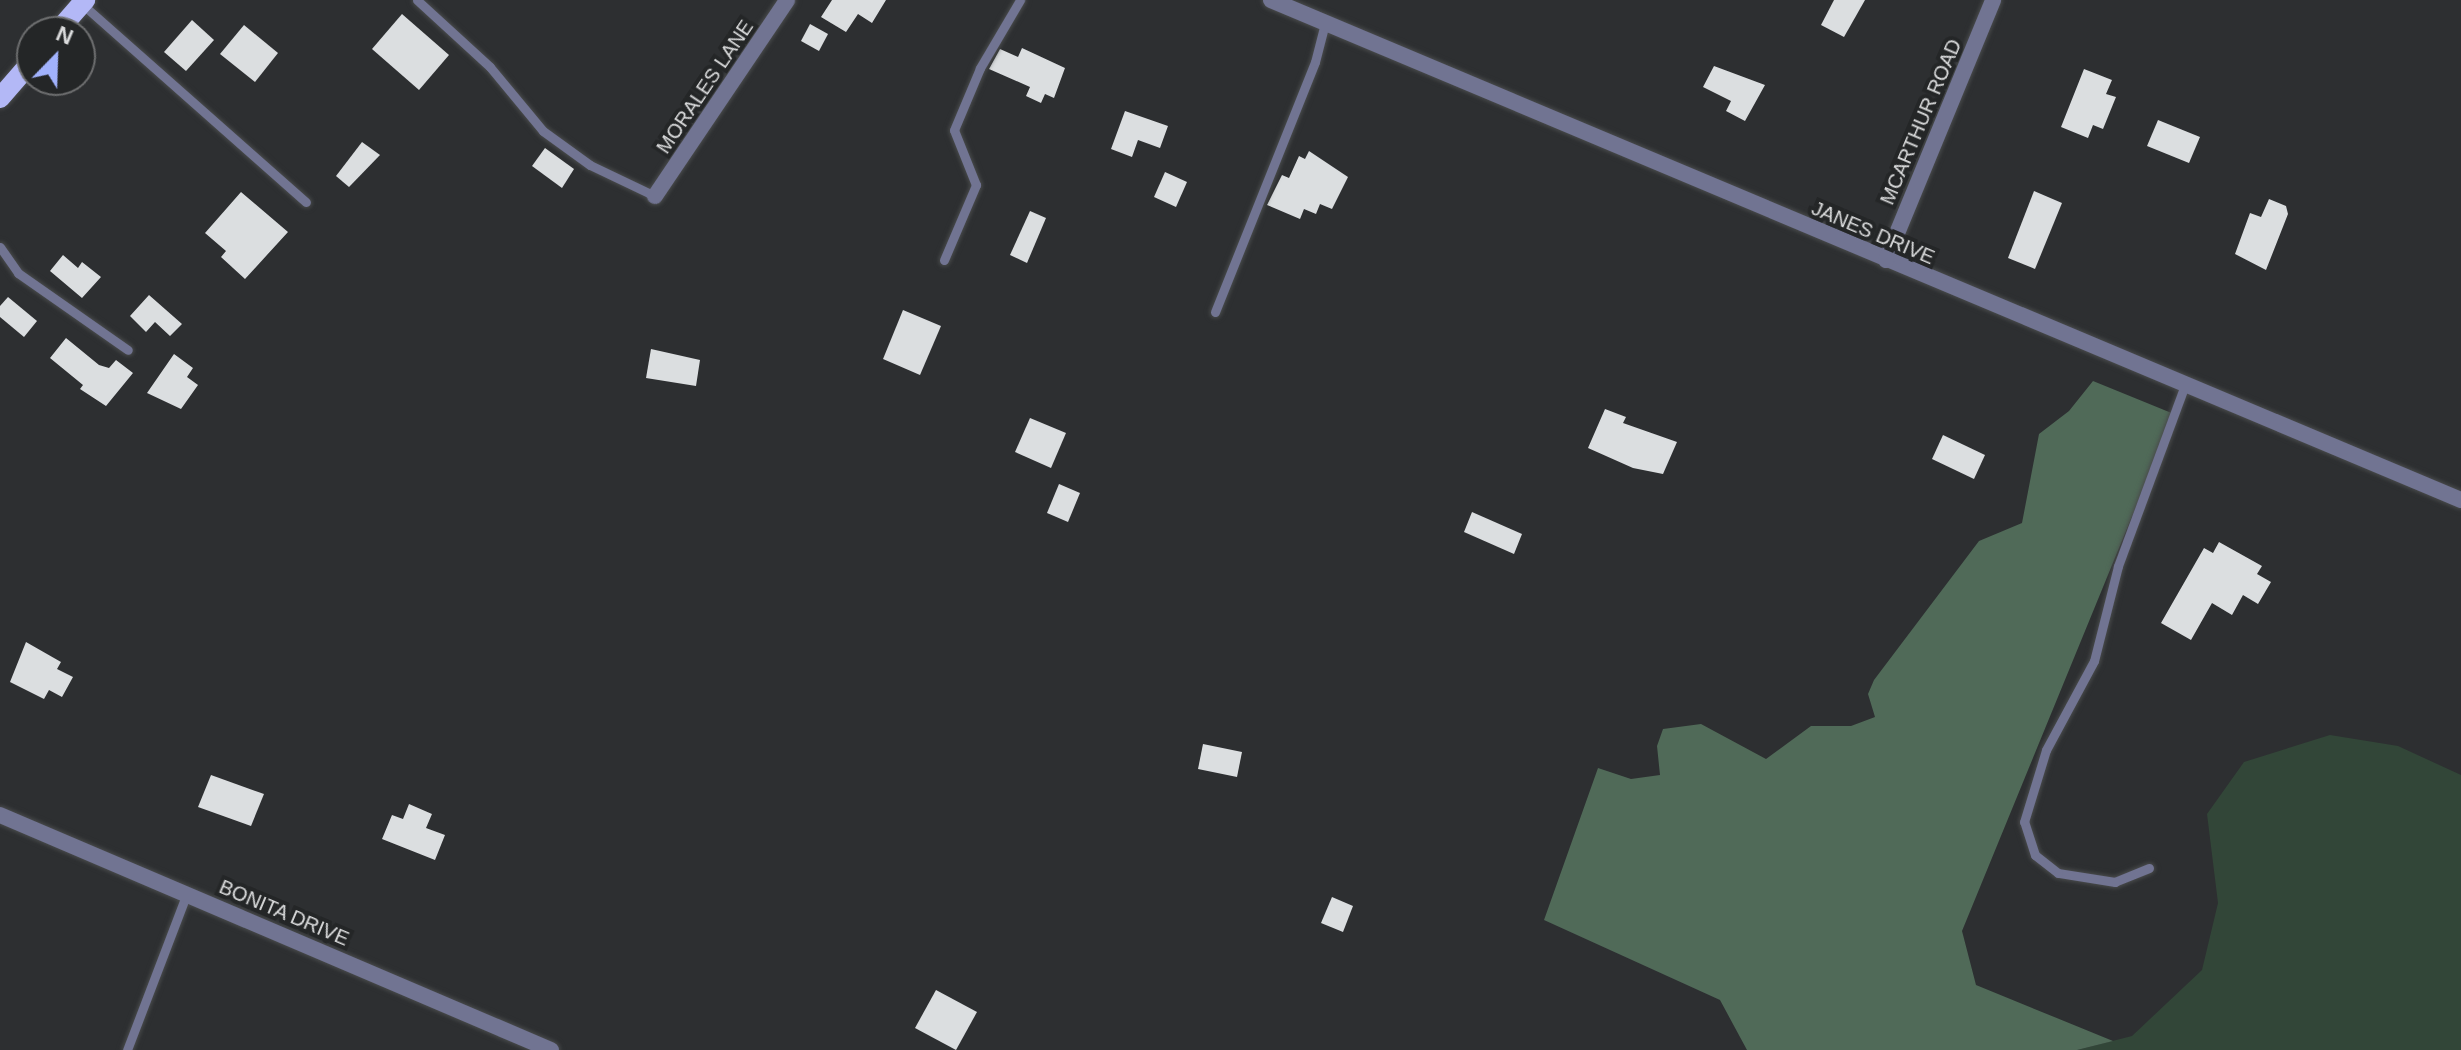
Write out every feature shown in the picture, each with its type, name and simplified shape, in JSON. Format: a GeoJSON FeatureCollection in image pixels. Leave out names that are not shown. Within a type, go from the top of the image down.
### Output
{"type":"FeatureCollection","features":[{"type":"Feature","properties":{"kind":"main road"},"geometry":{"type":"LineString","coordinates":[[0,98],[16,80]]}},
{"type":"Feature","properties":{"kind":"street","name":"MORALES LANE"},"geometry":{"type":"LineString","coordinates":[[655,196],[787,0]]}},
{"type":"Feature","properties":{"kind":"street","name":"JANES DRIVE"},"geometry":{"type":"LineString","coordinates":[[1271,0],[2461,500]]}},
{"type":"Feature","properties":{"kind":"street","name":"MCARTHUR ROAD"},"geometry":{"type":"LineString","coordinates":[[1886,260],[1993,0]]}},
{"type":"Feature","properties":{"kind":"street","name":"BONITA DRIVE"},"geometry":{"type":"LineString","coordinates":[[0,815],[551,1050]]}},
{"type":"Feature","properties":{"kind":"lane"},"geometry":{"type":"LineString","coordinates":[[417,0],[490,67],[543,131],[590,165],[655,196]]}},
{"type":"Feature","properties":{"kind":"lane"},"geometry":{"type":"LineString","coordinates":[[944,260],[976,185],[954,130],[980,68],[1020,0]]}},
{"type":"Feature","properties":{"kind":"lane"},"geometry":{"type":"LineString","coordinates":[[84,2],[306,202]]}},
{"type":"Feature","properties":{"kind":"lane"},"geometry":{"type":"LineString","coordinates":[[1215,312],[1315,62],[1325,23]]}},
{"type":"Feature","properties":{"kind":"lane"},"geometry":{"type":"LineString","coordinates":[[0,247],[18,273],[128,350]]}},
{"type":"Feature","properties":{"kind":"lane"},"geometry":{"type":"LineString","coordinates":[[2149,868],[2115,882],[2058,873],[2035,855],[2024,822],[2046,750],[2094,661],[2118,566],[2185,385]]}},
{"type":"Feature","properties":{"kind":"lane"},"geometry":{"type":"LineString","coordinates":[[127,1050],[187,893]]}},
{"type":"Feature","properties":{"kind":"green space"},"geometry":{"type":"Polygon","coordinates":[[[2093,381],[2174,414],[1962,931],[1976,985],[2113,1041],[2077,1050],[1747,1050],[1720,1000],[1544,920],[1598,768],[1631,779],[1660,775],[1657,746],[1663,729],[1701,724],[1766,759],[1811,726],[1851,726],[1875,717],[1868,694],[1874,680],[1979,541],[2022,523],[2039,434],[2069,411],[2093,381]]]}},
{"type":"Feature","properties":{"kind":"green space"},"geometry":{"type":"Polygon","coordinates":[[[2330,735],[2398,746],[2461,775],[2461,1050],[2077,1050],[2132,1036],[2202,970],[2218,903],[2207,814],[2244,762],[2330,735]]]}},
{"type":"Feature","properties":{"kind":"building"},"geometry":{"type":"Polygon","coordinates":[[[832,0],[886,0],[872,23],[858,14],[846,32],[821,17],[832,0]]]}},
{"type":"Feature","properties":{"kind":"building"},"geometry":{"type":"Polygon","coordinates":[[[1834,0],[1865,0],[1844,37],[1821,25],[1834,0]]]}},
{"type":"Feature","properties":{"kind":"building"},"geometry":{"type":"Polygon","coordinates":[[[402,14],[449,55],[419,90],[372,49],[402,14]]]}},
{"type":"Feature","properties":{"kind":"building"},"geometry":{"type":"Polygon","coordinates":[[[192,20],[214,40],[186,71],[164,52],[192,20]]]}},
{"type":"Feature","properties":{"kind":"building"},"geometry":{"type":"Polygon","coordinates":[[[810,24],[828,34],[819,51],[801,41],[810,24]]]}},
{"type":"Feature","properties":{"kind":"building"},"geometry":{"type":"Polygon","coordinates":[[[244,25],[278,53],[255,82],[220,54],[244,25]]]}},
{"type":"Feature","properties":{"kind":"building"},"geometry":{"type":"Polygon","coordinates":[[[1022,48],[1065,68],[1054,98],[1045,94],[1041,103],[1026,96],[1030,87],[989,69],[1000,49],[1018,57],[1022,48]]]}},
{"type":"Feature","properties":{"kind":"building"},"geometry":{"type":"Polygon","coordinates":[[[1714,66],[1765,85],[1745,121],[1726,111],[1731,101],[1703,87],[1714,66]]]}},
{"type":"Feature","properties":{"kind":"building"},"geometry":{"type":"Polygon","coordinates":[[[2084,69],[2112,80],[2106,94],[2116,97],[2103,129],[2093,125],[2088,138],[2061,127],[2084,69]]]}},
{"type":"Feature","properties":{"kind":"building"},"geometry":{"type":"Polygon","coordinates":[[[1125,111],[1168,126],[1160,148],[1138,140],[1132,157],[1111,149],[1125,111]]]}},
{"type":"Feature","properties":{"kind":"building"},"geometry":{"type":"Polygon","coordinates":[[[2158,120],[2200,137],[2189,163],[2147,146],[2158,120]]]}},
{"type":"Feature","properties":{"kind":"building"},"geometry":{"type":"Polygon","coordinates":[[[362,142],[380,155],[349,187],[336,176],[362,142]]]}},
{"type":"Feature","properties":{"kind":"building"},"geometry":{"type":"Polygon","coordinates":[[[545,148],[574,169],[562,188],[532,166],[545,148]]]}},
{"type":"Feature","properties":{"kind":"building"},"geometry":{"type":"Polygon","coordinates":[[[1309,151],[1348,177],[1332,209],[1320,204],[1316,214],[1304,209],[1300,219],[1267,205],[1282,175],[1289,178],[1299,156],[1305,159],[1309,151]]]}},
{"type":"Feature","properties":{"kind":"building"},"geometry":{"type":"Polygon","coordinates":[[[1165,172],[1187,182],[1176,207],[1154,197],[1165,172]]]}},
{"type":"Feature","properties":{"kind":"building"},"geometry":{"type":"Polygon","coordinates":[[[2034,191],[2062,203],[2035,269],[2008,258],[2034,191]]]}},
{"type":"Feature","properties":{"kind":"building"},"geometry":{"type":"Polygon","coordinates":[[[241,192],[288,232],[245,279],[221,257],[226,251],[205,233],[241,192]]]}},
{"type":"Feature","properties":{"kind":"building"},"geometry":{"type":"Polygon","coordinates":[[[2269,199],[2286,206],[2288,214],[2266,270],[2235,254],[2250,213],[2261,217],[2269,199]]]}},
{"type":"Feature","properties":{"kind":"building"},"geometry":{"type":"Polygon","coordinates":[[[1030,211],[1046,218],[1027,263],[1010,255],[1030,211]]]}},
{"type":"Feature","properties":{"kind":"building"},"geometry":{"type":"Polygon","coordinates":[[[63,255],[78,268],[82,262],[101,277],[82,298],[50,271],[63,255]]]}},
{"type":"Feature","properties":{"kind":"building"},"geometry":{"type":"Polygon","coordinates":[[[149,295],[182,324],[170,336],[155,322],[146,332],[130,316],[149,295]]]}},
{"type":"Feature","properties":{"kind":"building"},"geometry":{"type":"Polygon","coordinates":[[[8,297],[37,321],[24,337],[0,317],[0,306],[8,297]]]}},
{"type":"Feature","properties":{"kind":"building"},"geometry":{"type":"Polygon","coordinates":[[[903,310],[941,326],[920,375],[883,359],[903,310]]]}},
{"type":"Feature","properties":{"kind":"building"},"geometry":{"type":"Polygon","coordinates":[[[66,338],[99,365],[109,368],[116,360],[133,373],[106,406],[80,389],[83,385],[50,358],[66,338]]]}},
{"type":"Feature","properties":{"kind":"building"},"geometry":{"type":"Polygon","coordinates":[[[651,349],[700,360],[696,386],[646,378],[651,349]]]}},
{"type":"Feature","properties":{"kind":"building"},"geometry":{"type":"Polygon","coordinates":[[[174,354],[193,368],[187,377],[198,385],[181,409],[147,393],[174,354]]]}},
{"type":"Feature","properties":{"kind":"building"},"geometry":{"type":"Polygon","coordinates":[[[1605,409],[1626,417],[1623,423],[1677,442],[1663,474],[1633,468],[1588,448],[1605,409]]]}},
{"type":"Feature","properties":{"kind":"building"},"geometry":{"type":"Polygon","coordinates":[[[1030,418],[1066,433],[1051,468],[1015,452],[1030,418]]]}},
{"type":"Feature","properties":{"kind":"building"},"geometry":{"type":"Polygon","coordinates":[[[1943,435],[1985,455],[1974,479],[1932,459],[1943,435]]]}},
{"type":"Feature","properties":{"kind":"building"},"geometry":{"type":"Polygon","coordinates":[[[1059,484],[1080,493],[1068,522],[1047,513],[1059,484]]]}},
{"type":"Feature","properties":{"kind":"building"},"geometry":{"type":"Polygon","coordinates":[[[1472,512],[1522,534],[1514,554],[1464,532],[1472,512]]]}},
{"type":"Feature","properties":{"kind":"building"},"geometry":{"type":"Polygon","coordinates":[[[2219,542],[2262,566],[2257,574],[2271,582],[2258,604],[2243,595],[2232,615],[2212,603],[2191,640],[2161,623],[2204,548],[2213,553],[2219,542]]]}},
{"type":"Feature","properties":{"kind":"building"},"geometry":{"type":"Polygon","coordinates":[[[26,642],[61,662],[57,669],[73,677],[62,697],[49,690],[44,699],[10,682],[26,642]]]}},
{"type":"Feature","properties":{"kind":"building"},"geometry":{"type":"Polygon","coordinates":[[[1203,744],[1242,752],[1237,777],[1198,769],[1203,744]]]}},
{"type":"Feature","properties":{"kind":"building"},"geometry":{"type":"Polygon","coordinates":[[[211,775],[264,794],[251,826],[198,807],[211,775]]]}},
{"type":"Feature","properties":{"kind":"building"},"geometry":{"type":"Polygon","coordinates":[[[409,804],[432,814],[426,828],[445,835],[435,860],[382,839],[392,815],[403,819],[409,804]]]}},
{"type":"Feature","properties":{"kind":"building"},"geometry":{"type":"Polygon","coordinates":[[[1332,897],[1353,906],[1343,932],[1321,923],[1332,897]]]}},
{"type":"Feature","properties":{"kind":"building"},"geometry":{"type":"Polygon","coordinates":[[[936,990],[977,1012],[956,1050],[915,1028],[936,990]]]}}]}
